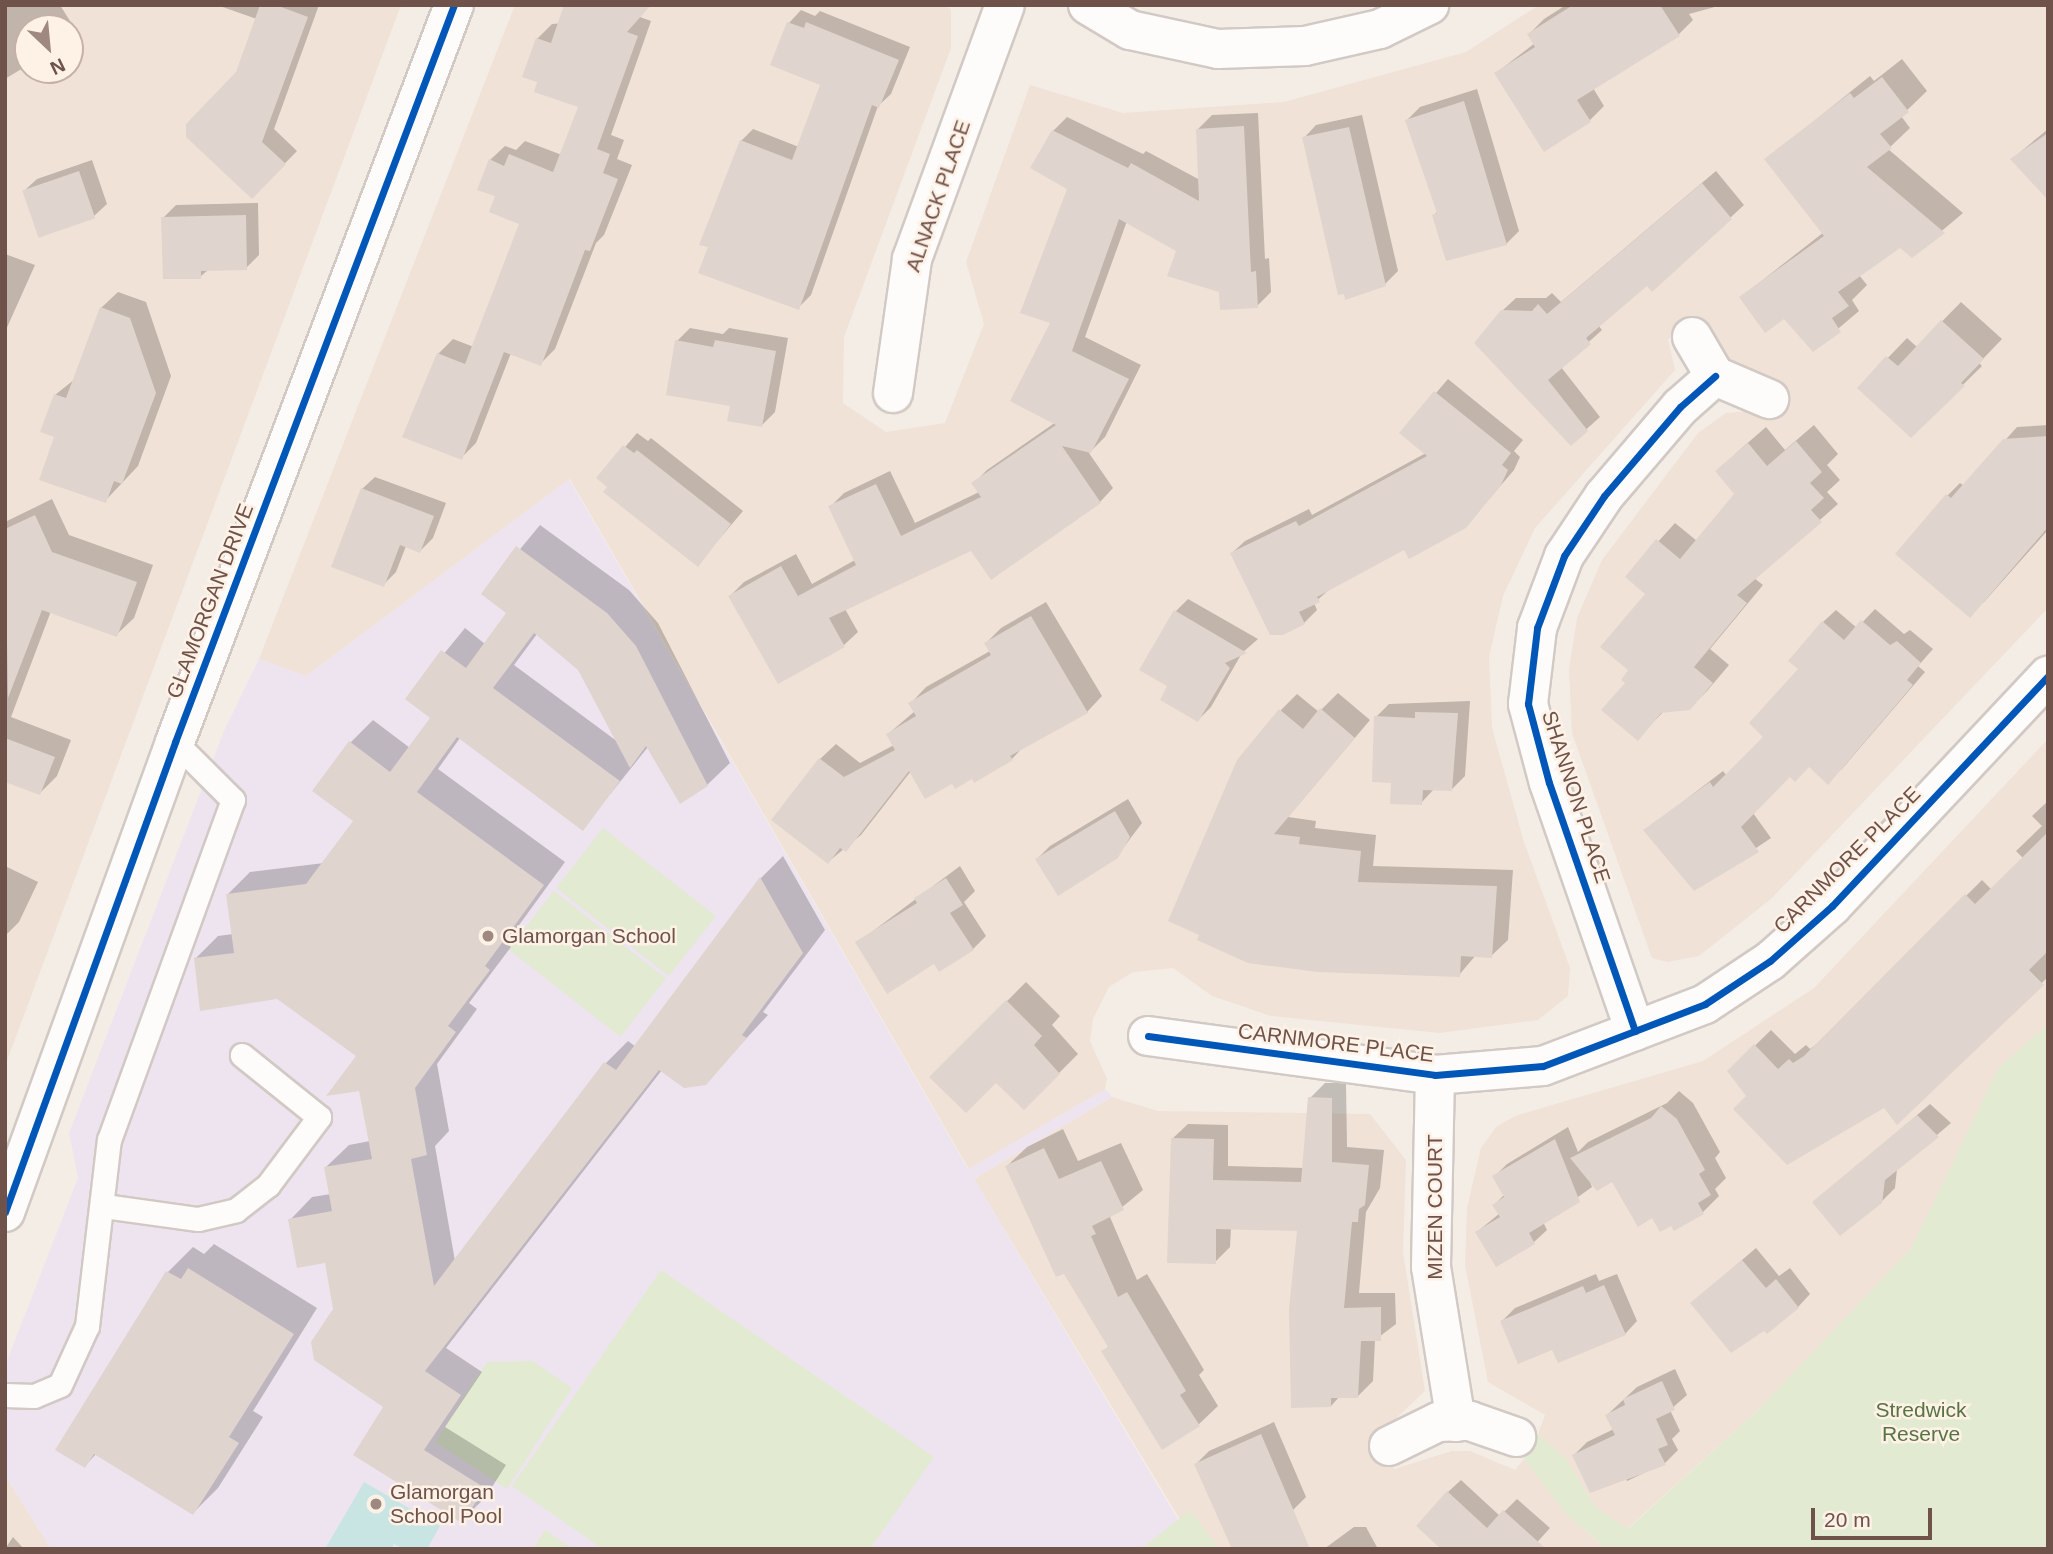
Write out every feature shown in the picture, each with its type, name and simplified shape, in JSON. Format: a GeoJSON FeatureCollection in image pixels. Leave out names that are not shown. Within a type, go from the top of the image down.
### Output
{"type":"FeatureCollection","features":[{"type":"Feature","properties":{"kind":"street","name":"GLAMORGAN DRIVE"},"geometry":{"type":"LineString","coordinates":[[5,1212],[175,742],[454,5]]}},
{"type":"Feature","properties":{"kind":"street","name":"ALNACK PLACE"},"geometry":{"type":"LineString","coordinates":[[893,393],[912,260],[1006,5]]}},
{"type":"Feature","properties":{"kind":"street"},"geometry":{"type":"LineString","coordinates":[[1088,5],[1130,30],[1218,49],[1305,46],[1380,29],[1429,5]]}},
{"type":"Feature","properties":{"kind":"street"},"geometry":{"type":"LineString","coordinates":[[1692,337],[1715,376],[1769,399]]}},
{"type":"Feature","properties":{"kind":"street","name":"SHANNON PLACE"},"geometry":{"type":"LineString","coordinates":[[1635,1031],[1549,783],[1528,704],[1536,628],[1564,556],[1604,496],[1680,407],[1715,376]]}},
{"type":"Feature","properties":{"kind":"street","name":"CARNMORE PLACE"},"geometry":{"type":"LineString","coordinates":[[1148,1036],[1435,1074],[1543,1066],[1705,1004],[1770,961],[1832,906],[2048,676]]}},
{"type":"Feature","properties":{"kind":"street","name":"MIZEN COURT"},"geometry":{"type":"LineString","coordinates":[[1435,1074],[1431,1267],[1456,1422]]}},
{"type":"Feature","properties":{"kind":"street"},"geometry":{"type":"LineString","coordinates":[[1389,1446],[1427,1426],[1470,1421],[1516,1437]]}},
{"type":"Feature","properties":{"kind":"lane"},"geometry":{"type":"LineString","coordinates":[[5,1395],[34,1396],[60,1385],[88,1326],[104,1206],[109,1140],[233,800],[175,742]]}},
{"type":"Feature","properties":{"kind":"lane"},"geometry":{"type":"LineString","coordinates":[[104,1206],[198,1219],[236,1210],[268,1185],[319,1117],[242,1055]]}},
{"type":"Feature","properties":{"kind":"shaded area"},"geometry":{"type":"Polygon","coordinates":[[[5,5],[401,5],[5,1066],[5,5]]]}},
{"type":"Feature","properties":{"kind":"shaded area"},"geometry":{"type":"Polygon","coordinates":[[[515,5],[941,5],[951,9],[951,48],[844,337],[843,403],[886,432],[945,423],[984,324],[966,262],[1030,85],[1123,113],[1284,102],[1466,52],[1539,5],[2048,5],[2048,608],[1772,898],[1699,956],[1667,962],[1652,958],[1572,733],[1569,669],[1577,618],[1602,560],[1698,433],[1726,413],[1769,409],[1699,327],[1668,339],[1675,370],[1535,528],[1503,596],[1489,657],[1492,728],[1524,842],[1570,968],[1568,996],[1538,1020],[1440,1033],[1271,1016],[1212,996],[1173,968],[1133,972],[1109,987],[1093,1019],[1090,1041],[1107,1079],[1105,1089],[969,1169],[570,479],[306,676],[259,659],[515,5]]]}},
{"type":"Feature","properties":{"kind":"shaded area","name":"Glamorgan School"},"geometry":{"type":"Polygon","coordinates":[[[569,479],[968,1169],[1105,1089],[1112,1097],[974,1179],[1180,1523],[1147,1549],[51,1549],[5,1475],[5,1366],[78,1178],[69,1133],[224,731],[259,659],[306,676],[569,479]]]}},
{"type":"Feature","properties":{"kind":"shaded area"},"geometry":{"type":"Polygon","coordinates":[[[2048,739],[2048,1024],[1998,1069],[1911,1249],[1757,1411],[1627,1529],[1595,1507],[1566,1459],[1538,1434],[1545,1415],[1488,1382],[1465,1265],[1467,1208],[1481,1148],[1496,1127],[1515,1116],[1703,1061],[1814,988],[2048,739]]]}},
{"type":"Feature","properties":{"kind":"shaded area"},"geometry":{"type":"Polygon","coordinates":[[[1112,1097],[1158,1111],[1370,1114],[1406,1160],[1403,1252],[1425,1391],[1374,1439],[1394,1469],[1452,1451],[1470,1451],[1515,1470],[1524,1459],[1569,1517],[1603,1545],[1597,1549],[1198,1549],[974,1179],[1112,1097]]]}},
{"type":"Feature","properties":{"kind":"shaded area"},"geometry":{"type":"Polygon","coordinates":[[[5,1475],[51,1549],[5,1549],[5,1475]]]}},
{"type":"Feature","properties":{"kind":"green space"},"geometry":{"type":"Polygon","coordinates":[[[603,828],[716,916],[669,976],[556,888],[603,828]]]}},
{"type":"Feature","properties":{"kind":"green space"},"geometry":{"type":"Polygon","coordinates":[[[554,891],[666,978],[620,1037],[508,949],[554,891]]]}},
{"type":"Feature","properties":{"kind":"green space","name":"Stredwick Reserve"},"geometry":{"type":"Polygon","coordinates":[[[2048,1024],[2048,1549],[1597,1549],[1602,1544],[1569,1517],[1524,1459],[1538,1434],[1566,1459],[1595,1507],[1628,1529],[1757,1411],[1911,1249],[1998,1069],[2048,1024]]]}},
{"type":"Feature","properties":{"kind":"green space"},"geometry":{"type":"Polygon","coordinates":[[[661,1270],[934,1457],[870,1549],[603,1549],[512,1486],[661,1270]]]}},
{"type":"Feature","properties":{"kind":"green space"},"geometry":{"type":"Polygon","coordinates":[[[533,1361],[572,1388],[507,1489],[435,1442],[487,1362],[533,1361]]]}},
{"type":"Feature","properties":{"kind":"green space"},"geometry":{"type":"Polygon","coordinates":[[[1190,1510],[1219,1549],[1141,1549],[1190,1510]]]}},
{"type":"Feature","properties":{"kind":"green space"},"geometry":{"type":"Polygon","coordinates":[[[545,1530],[573,1549],[533,1549],[545,1530]]]}},
{"type":"Feature","properties":{"kind":"water","name":"Glamorgan School Pool"},"geometry":{"type":"Polygon","coordinates":[[[364,1482],[440,1526],[427,1549],[403,1549],[394,1544],[391,1549],[325,1549],[364,1482]]]}},
{"type":"Feature","properties":{"kind":"building"},"geometry":{"type":"Polygon","coordinates":[[[260,5],[276,5],[308,17],[262,142],[286,164],[252,199],[186,137],[186,124],[236,72],[260,5]]]}},
{"type":"Feature","properties":{"kind":"building"},"geometry":{"type":"Polygon","coordinates":[[[564,5],[651,5],[627,32],[638,36],[597,149],[610,154],[603,173],[618,179],[590,251],[585,250],[541,366],[504,352],[462,460],[402,437],[437,353],[465,364],[519,224],[489,212],[495,196],[477,190],[489,159],[504,166],[509,154],[553,172],[578,107],[534,92],[537,82],[522,77],[536,38],[551,43],[564,5]]]}},
{"type":"Feature","properties":{"kind":"building"},"geometry":{"type":"Polygon","coordinates":[[[1573,5],[1660,5],[1680,36],[1577,100],[1591,122],[1544,152],[1494,73],[1535,47],[1527,34],[1573,5]]]}},
{"type":"Feature","properties":{"kind":"building"},"geometry":{"type":"Polygon","coordinates":[[[787,22],[804,28],[806,22],[899,60],[879,108],[872,105],[799,310],[698,273],[708,247],[699,245],[740,140],[792,160],[820,85],[770,65],[787,22]]]}},
{"type":"Feature","properties":{"kind":"building"},"geometry":{"type":"Polygon","coordinates":[[[1882,77],[1909,112],[1880,134],[1892,148],[1867,167],[1945,233],[1912,258],[1900,248],[1838,292],[1849,306],[1832,318],[1841,332],[1813,352],[1784,319],[1765,333],[1739,297],[1824,236],[1764,159],[1850,93],[1854,98],[1882,77]]]}},
{"type":"Feature","properties":{"kind":"building"},"geometry":{"type":"Polygon","coordinates":[[[1464,101],[1507,245],[1446,261],[1432,215],[1437,213],[1405,120],[1464,101]]]}},
{"type":"Feature","properties":{"kind":"building"},"geometry":{"type":"Polygon","coordinates":[[[1244,126],[1251,272],[1256,271],[1258,308],[1220,310],[1219,292],[1167,276],[1176,251],[1119,219],[1072,351],[1129,379],[1091,453],[1062,446],[1101,503],[991,580],[971,551],[829,618],[845,647],[778,684],[728,596],[781,566],[798,596],[856,565],[828,506],[876,484],[901,536],[981,497],[971,483],[1056,425],[1010,401],[1050,323],[1020,313],[1067,189],[1030,168],[1052,130],[1128,168],[1131,163],[1199,201],[1196,129],[1244,126]]]}},
{"type":"Feature","properties":{"kind":"building"},"geometry":{"type":"Polygon","coordinates":[[[1349,127],[1386,286],[1345,300],[1344,294],[1338,295],[1302,137],[1349,127]]]}},
{"type":"Feature","properties":{"kind":"building"},"geometry":{"type":"Polygon","coordinates":[[[2048,133],[2048,200],[2010,159],[2048,133]]]}},
{"type":"Feature","properties":{"kind":"building"},"geometry":{"type":"Polygon","coordinates":[[[79,171],[95,218],[39,238],[22,191],[79,171]]]}},
{"type":"Feature","properties":{"kind":"building"},"geometry":{"type":"Polygon","coordinates":[[[1702,183],[1732,219],[1652,292],[1647,286],[1586,338],[1591,344],[1548,380],[1588,431],[1571,446],[1474,343],[1501,310],[1532,311],[1538,304],[1547,314],[1702,183]]]}},
{"type":"Feature","properties":{"kind":"building"},"geometry":{"type":"Polygon","coordinates":[[[246,215],[247,270],[201,271],[201,279],[163,279],[161,217],[246,215]]]}},
{"type":"Feature","properties":{"kind":"building"},"geometry":{"type":"Polygon","coordinates":[[[100,307],[130,318],[156,393],[122,484],[114,481],[106,503],[39,480],[54,437],[40,432],[54,394],[66,398],[100,307]]]}},
{"type":"Feature","properties":{"kind":"building"},"geometry":{"type":"Polygon","coordinates":[[[1941,320],[1984,359],[1961,383],[1965,386],[1911,438],[1857,388],[1886,356],[1898,366],[1941,320]]]}},
{"type":"Feature","properties":{"kind":"building"},"geometry":{"type":"Polygon","coordinates":[[[675,340],[713,347],[715,340],[776,351],[762,427],[727,421],[730,406],[666,395],[675,340]]]}},
{"type":"Feature","properties":{"kind":"building"},"geometry":{"type":"Polygon","coordinates":[[[1434,391],[1511,453],[1502,465],[1508,470],[1501,485],[1466,528],[1409,559],[1404,550],[1317,597],[1320,602],[1299,612],[1305,624],[1283,635],[1270,635],[1230,553],[1296,521],[1299,526],[1427,456],[1399,433],[1434,391]]]}},
{"type":"Feature","properties":{"kind":"building"},"geometry":{"type":"Polygon","coordinates":[[[2048,436],[2048,527],[1970,618],[1895,554],[1946,494],[1951,498],[2003,439],[2048,436]]]}},
{"type":"Feature","properties":{"kind":"building"},"geometry":{"type":"Polygon","coordinates":[[[1796,441],[1822,472],[1810,483],[1824,498],[1811,510],[1822,522],[1737,595],[1747,603],[1694,667],[1713,683],[1690,710],[1661,713],[1638,741],[1601,710],[1625,683],[1621,680],[1628,670],[1600,647],[1645,594],[1625,577],[1656,539],[1680,559],[1734,494],[1715,471],[1748,443],[1767,466],[1796,441]]]}},
{"type":"Feature","properties":{"kind":"building"},"geometry":{"type":"Polygon","coordinates":[[[623,445],[634,453],[637,450],[731,524],[698,567],[603,492],[607,487],[596,478],[623,445]]]}},
{"type":"Feature","properties":{"kind":"building"},"geometry":{"type":"Polygon","coordinates":[[[361,488],[434,516],[420,553],[400,545],[384,587],[331,567],[361,488]]]}},
{"type":"Feature","properties":{"kind":"building"},"geometry":{"type":"Polygon","coordinates":[[[35,515],[52,552],[137,582],[117,637],[42,610],[8,698],[5,529],[35,515]]]}},
{"type":"Feature","properties":{"kind":"building"},"geometry":{"type":"Polygon","coordinates":[[[516,546],[607,613],[636,646],[708,786],[680,804],[646,746],[630,768],[578,670],[534,633],[493,688],[620,781],[583,831],[457,737],[417,792],[544,885],[485,966],[490,970],[448,1026],[456,1032],[415,1088],[427,1155],[411,1159],[434,1286],[604,1062],[616,1070],[760,877],[803,953],[742,1035],[747,1038],[706,1085],[684,1088],[659,1070],[425,1371],[461,1395],[424,1450],[485,1488],[462,1523],[353,1455],[383,1407],[314,1360],[311,1342],[333,1309],[325,1263],[297,1268],[288,1219],[332,1211],[324,1167],[372,1159],[359,1091],[326,1096],[356,1056],[277,999],[200,1011],[194,958],[234,953],[226,894],[306,884],[353,821],[312,791],[349,741],[390,772],[430,718],[405,699],[441,650],[466,668],[506,613],[481,594],[516,546]]]}},
{"type":"Feature","properties":{"kind":"building"},"geometry":{"type":"Polygon","coordinates":[[[1174,610],[1247,653],[1225,663],[1230,668],[1198,722],[1160,700],[1167,686],[1139,670],[1174,610]]]}},
{"type":"Feature","properties":{"kind":"building"},"geometry":{"type":"Polygon","coordinates":[[[1031,616],[1088,713],[1010,756],[1013,760],[974,783],[972,779],[955,789],[952,784],[925,799],[909,771],[846,852],[840,848],[828,864],[771,820],[819,758],[844,777],[895,750],[886,734],[916,716],[908,703],[991,655],[984,643],[1031,616]]]}},
{"type":"Feature","properties":{"kind":"building"},"geometry":{"type":"Polygon","coordinates":[[[1861,620],[1890,645],[1897,641],[1921,663],[1907,680],[1913,685],[1828,785],[1809,767],[1795,782],[1790,777],[1741,827],[1759,852],[1694,891],[1643,830],[1710,782],[1713,787],[1763,737],[1749,723],[1798,669],[1788,661],[1822,621],[1844,640],[1861,620]]]}},
{"type":"Feature","properties":{"kind":"building"},"geometry":{"type":"Polygon","coordinates":[[[1320,708],[1355,738],[1274,834],[1300,837],[1299,844],[1361,851],[1358,882],[1497,886],[1492,958],[1461,956],[1460,977],[1317,972],[1248,963],[1197,940],[1199,935],[1168,921],[1237,760],[1279,709],[1303,729],[1320,708]]]}},
{"type":"Feature","properties":{"kind":"building"},"geometry":{"type":"Polygon","coordinates":[[[1415,712],[1458,713],[1452,791],[1423,790],[1422,805],[1390,804],[1391,783],[1372,782],[1374,716],[1415,718],[1415,712]]]}},
{"type":"Feature","properties":{"kind":"building"},"geometry":{"type":"Polygon","coordinates":[[[5,738],[55,757],[40,795],[5,782],[5,738]]]}},
{"type":"Feature","properties":{"kind":"building"},"geometry":{"type":"Polygon","coordinates":[[[1115,811],[1130,837],[1118,858],[1058,896],[1035,859],[1115,811]]]}},
{"type":"Feature","properties":{"kind":"building"},"geometry":{"type":"Polygon","coordinates":[[[2048,832],[2048,951],[2029,970],[2044,985],[1897,1125],[1884,1108],[1787,1165],[1733,1109],[1746,1096],[1727,1071],[1754,1044],[1778,1069],[1789,1059],[1793,1063],[1804,1056],[1965,894],[1975,904],[2048,832]]]}},
{"type":"Feature","properties":{"kind":"building"},"geometry":{"type":"Polygon","coordinates":[[[946,878],[963,905],[950,913],[974,950],[939,972],[934,964],[887,994],[855,942],[917,903],[914,898],[946,878]]]}},
{"type":"Feature","properties":{"kind":"building"},"geometry":{"type":"Polygon","coordinates":[[[1006,1000],[1042,1036],[1034,1045],[1060,1074],[1024,1110],[996,1083],[966,1113],[929,1077],[1006,1000]]]}},
{"type":"Feature","properties":{"kind":"building"},"geometry":{"type":"Polygon","coordinates":[[[1308,1097],[1332,1098],[1332,1162],[1369,1165],[1365,1205],[1359,1209],[1358,1222],[1352,1222],[1344,1308],[1381,1307],[1381,1341],[1361,1341],[1358,1398],[1331,1398],[1331,1407],[1291,1408],[1289,1309],[1297,1231],[1216,1229],[1216,1264],[1167,1263],[1171,1138],[1214,1139],[1213,1180],[1301,1182],[1308,1097]]]}},
{"type":"Feature","properties":{"kind":"building"},"geometry":{"type":"Polygon","coordinates":[[[1661,1106],[1677,1119],[1705,1170],[1699,1174],[1711,1195],[1698,1203],[1704,1214],[1674,1231],[1671,1226],[1660,1232],[1652,1218],[1638,1227],[1612,1182],[1597,1191],[1570,1158],[1651,1118],[1661,1106]]]}},
{"type":"Feature","properties":{"kind":"building"},"geometry":{"type":"Polygon","coordinates":[[[1917,1115],[1939,1137],[1885,1180],[1882,1203],[1840,1236],[1812,1202],[1917,1115]]]}},
{"type":"Feature","properties":{"kind":"building"},"geometry":{"type":"Polygon","coordinates":[[[1555,1139],[1580,1202],[1529,1233],[1535,1244],[1496,1267],[1475,1232],[1500,1217],[1492,1205],[1504,1197],[1492,1176],[1555,1139]]]}},
{"type":"Feature","properties":{"kind":"building"},"geometry":{"type":"Polygon","coordinates":[[[1044,1148],[1059,1179],[1101,1161],[1124,1210],[1092,1226],[1096,1234],[1091,1236],[1118,1297],[1127,1292],[1186,1391],[1180,1395],[1200,1426],[1162,1450],[1101,1351],[1108,1347],[1064,1274],[1056,1277],[1005,1166],[1044,1148]]]}},
{"type":"Feature","properties":{"kind":"building"},"geometry":{"type":"Polygon","coordinates":[[[1742,1260],[1766,1288],[1776,1279],[1799,1308],[1767,1334],[1764,1331],[1731,1353],[1690,1303],[1742,1260]]]}},
{"type":"Feature","properties":{"kind":"building"},"geometry":{"type":"Polygon","coordinates":[[[188,1268],[294,1334],[229,1437],[239,1443],[193,1515],[94,1454],[85,1468],[55,1450],[166,1271],[181,1279],[188,1268]]]}},
{"type":"Feature","properties":{"kind":"building"},"geometry":{"type":"Polygon","coordinates":[[[1604,1285],[1626,1335],[1558,1363],[1552,1350],[1518,1364],[1500,1321],[1583,1286],[1586,1293],[1604,1285]]]}},
{"type":"Feature","properties":{"kind":"building"},"geometry":{"type":"Polygon","coordinates":[[[1662,1381],[1675,1410],[1656,1419],[1668,1445],[1658,1449],[1666,1465],[1590,1493],[1572,1455],[1615,1435],[1605,1415],[1625,1405],[1623,1399],[1662,1381]]]}},
{"type":"Feature","properties":{"kind":"building"},"geometry":{"type":"Polygon","coordinates":[[[1261,1434],[1310,1549],[1232,1549],[1194,1464],[1261,1434]]]}},
{"type":"Feature","properties":{"kind":"building"},"geometry":{"type":"Polygon","coordinates":[[[1447,1491],[1487,1528],[1503,1510],[1546,1549],[1441,1549],[1416,1526],[1447,1491]]]}},
{"type":"Feature","properties":{"kind":"cycle path"},"geometry":{"type":"LineString","coordinates":[[5,1212],[175,742],[454,5]]}},
{"type":"Feature","properties":{"kind":"cycle path"},"geometry":{"type":"LineString","coordinates":[[1635,1031],[1549,783],[1528,704],[1537,628],[1564,556],[1604,496],[1680,407],[1715,376]]}},
{"type":"Feature","properties":{"kind":"cycle path"},"geometry":{"type":"LineString","coordinates":[[1148,1036],[1435,1075],[1543,1066],[1705,1004],[1770,961],[1832,906],[2048,676]]}},
{"type":"Feature","properties":{"kind":"place","name":"Glamorgan School"},"geometry":{"type":"Point","coordinates":[488,936]}},
{"type":"Feature","properties":{"kind":"place","name":"Glamorgan School Pool"},"geometry":{"type":"Point","coordinates":[376,1504]}}]}
